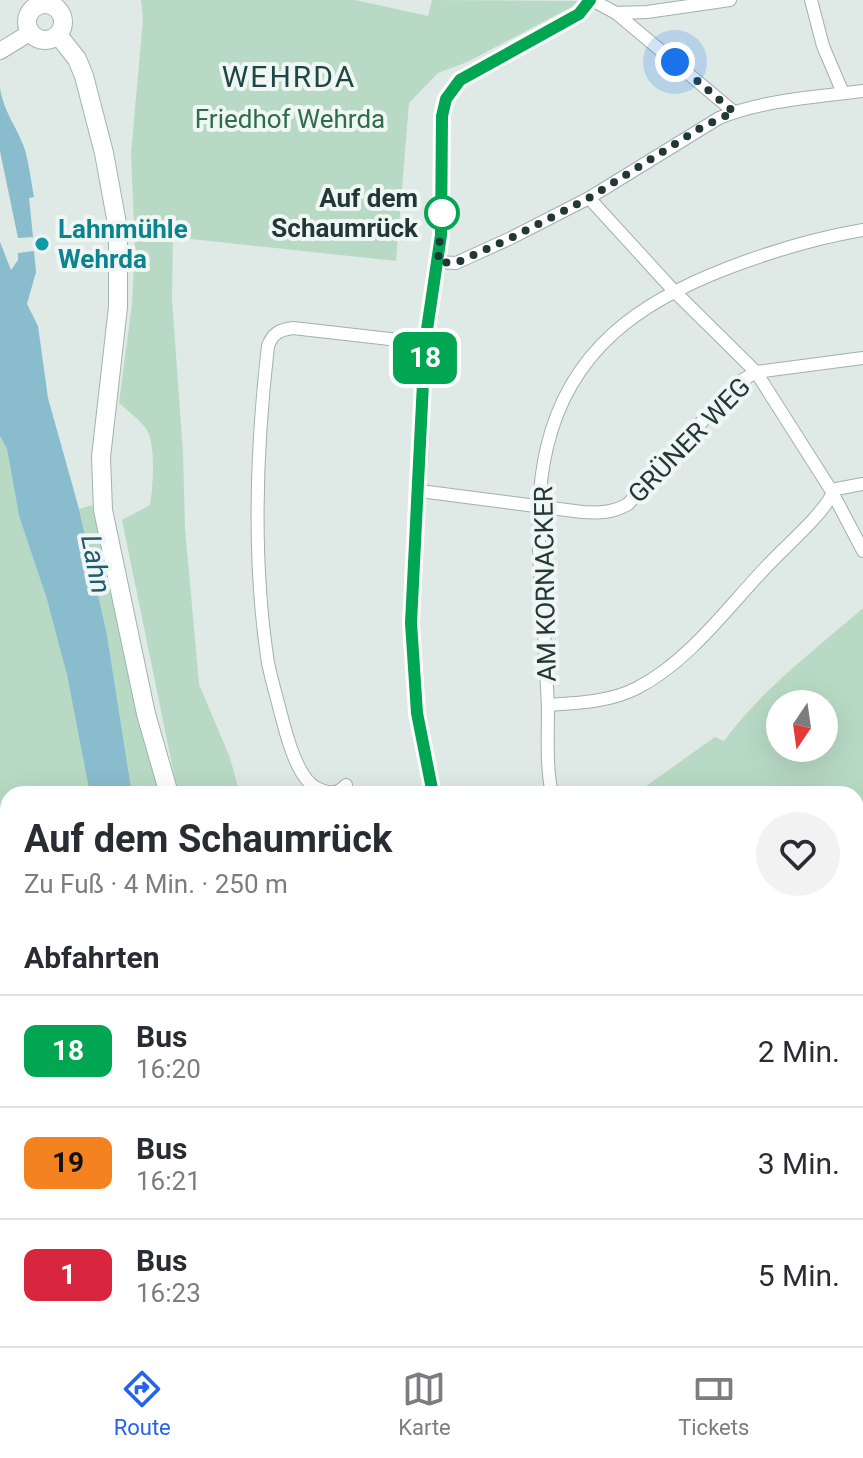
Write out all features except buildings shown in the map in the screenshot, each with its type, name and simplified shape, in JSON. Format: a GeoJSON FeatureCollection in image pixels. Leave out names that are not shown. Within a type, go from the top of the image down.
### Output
{"type":"FeatureCollection","features":[{"type":"Feature","properties":{"kind":"main road"},"geometry":{"type":"LineString","coordinates":[[48,2],[62,15],[63,25],[58,35],[44,40],[31,32],[27,21],[31,10],[48,2]]}},
{"type":"Feature","properties":{"kind":"main road"},"geometry":{"type":"LineString","coordinates":[[58,35],[77,59],[84,76],[115,205],[119,282],[101,457],[101,488],[110,549],[146,714],[167,786]]}},
{"type":"Feature","properties":{"kind":"street"},"geometry":{"type":"LineString","coordinates":[[431,786],[417,713],[411,623],[425,343],[438,262],[441,133],[446,99],[460,80],[579,14],[591,0],[616,13],[734,112]]}},
{"type":"Feature","properties":{"kind":"street"},"geometry":{"type":"LineString","coordinates":[[616,13],[647,12],[730,0]]}},
{"type":"Feature","properties":{"kind":"street"},"geometry":{"type":"LineString","coordinates":[[811,0],[823,46],[843,93]]}},
{"type":"Feature","properties":{"kind":"street"},"geometry":{"type":"LineString","coordinates":[[0,51],[31,32]]}},
{"type":"Feature","properties":{"kind":"street"},"geometry":{"type":"LineString","coordinates":[[438,262],[456,263],[511,238],[589,198],[702,127],[734,112],[807,97],[862,93]]}},
{"type":"Feature","properties":{"kind":"street"},"geometry":{"type":"LineString","coordinates":[[589,198],[673,290],[756,372],[863,551]]}},
{"type":"Feature","properties":{"kind":"street","name":"AM KORNACKER"},"geometry":{"type":"LineString","coordinates":[[552,786],[540,506],[546,448],[574,379],[598,346],[613,332],[673,290],[755,257],[863,230]]}},
{"type":"Feature","properties":{"kind":"street"},"geometry":{"type":"LineString","coordinates":[[313,786],[291,754],[269,665],[262,607],[260,419],[268,346],[271,337],[280,330],[293,328],[425,343]]}},
{"type":"Feature","properties":{"kind":"street","name":"GRÜNER WEG"},"geometry":{"type":"LineString","coordinates":[[420,491],[598,513],[620,509],[628,504],[736,384],[756,372],[863,358]]}},
{"type":"Feature","properties":{"kind":"street"},"geometry":{"type":"LineString","coordinates":[[548,705],[610,698],[634,690],[656,677],[691,647],[831,493],[863,484]]}},
{"type":"Feature","properties":{"kind":"green space","name":"Friedhof Wehrda"},"geometry":{"type":"Polygon","coordinates":[[[141,0],[355,0],[428,16],[432,0],[583,1],[467,62],[438,73],[409,103],[396,261],[173,237],[172,299],[185,528],[199,684],[230,758],[238,786],[176,786],[122,520],[150,505],[153,478],[152,446],[147,430],[119,403],[132,304],[135,246],[131,154],[143,19],[141,0]]]}},
{"type":"Feature","properties":{"kind":"green space"},"geometry":{"type":"Polygon","coordinates":[[[0,436],[7,449],[19,516],[48,599],[67,675],[88,786],[0,786],[0,436]]]}},
{"type":"Feature","properties":{"kind":"green space"},"geometry":{"type":"Polygon","coordinates":[[[92,505],[160,786],[131,786],[107,635],[79,509],[92,505]]]}},
{"type":"Feature","properties":{"kind":"green space"},"geometry":{"type":"Polygon","coordinates":[[[863,608],[863,786],[646,786],[715,737],[724,741],[766,693],[766,762],[838,762],[838,690],[769,690],[863,608]]]}},
{"type":"Feature","properties":{"kind":"water"},"geometry":{"type":"Polygon","coordinates":[[[0,88],[27,159],[34,197],[29,198],[33,237],[18,238],[0,151],[0,88]]]}},
{"type":"Feature","properties":{"kind":"water"},"geometry":{"type":"Polygon","coordinates":[[[0,242],[11,270],[18,260],[18,253],[34,251],[36,272],[27,304],[38,326],[48,398],[79,509],[107,635],[131,786],[88,786],[67,675],[47,599],[19,516],[7,449],[0,436],[0,242]]]}},
{"type":"Feature","properties":{"kind":"bus line","name":"18"},"geometry":{"type":"LineString","coordinates":[[432,786],[417,713],[411,623],[425,343],[441,235],[442,116],[446,99],[460,80],[579,14],[590,0]]}},
{"type":"Feature","properties":{"kind":"place","name":"Auf dem Schaumrück"},"geometry":{"type":"Point","coordinates":[442,213]}},
{"type":"Feature","properties":{"kind":"place","name":"Lahnmühle Wehrda"},"geometry":{"type":"Point","coordinates":[42,244]}},
{"type":"Feature","properties":{"kind":"district","name":"WEHRDA"},"geometry":{"type":"Point","coordinates":[289,76]}},
{"type":"Feature","properties":{"kind":"route"},"geometry":{"type":"LineString","coordinates":[[442,213],[438,262],[456,263],[589,198],[702,127],[734,112],[675,62]]}},
{"type":"Feature","properties":{"kind":"water label","name":"Lahn"},"geometry":{"type":"Point","coordinates":[96,564]}}]}
